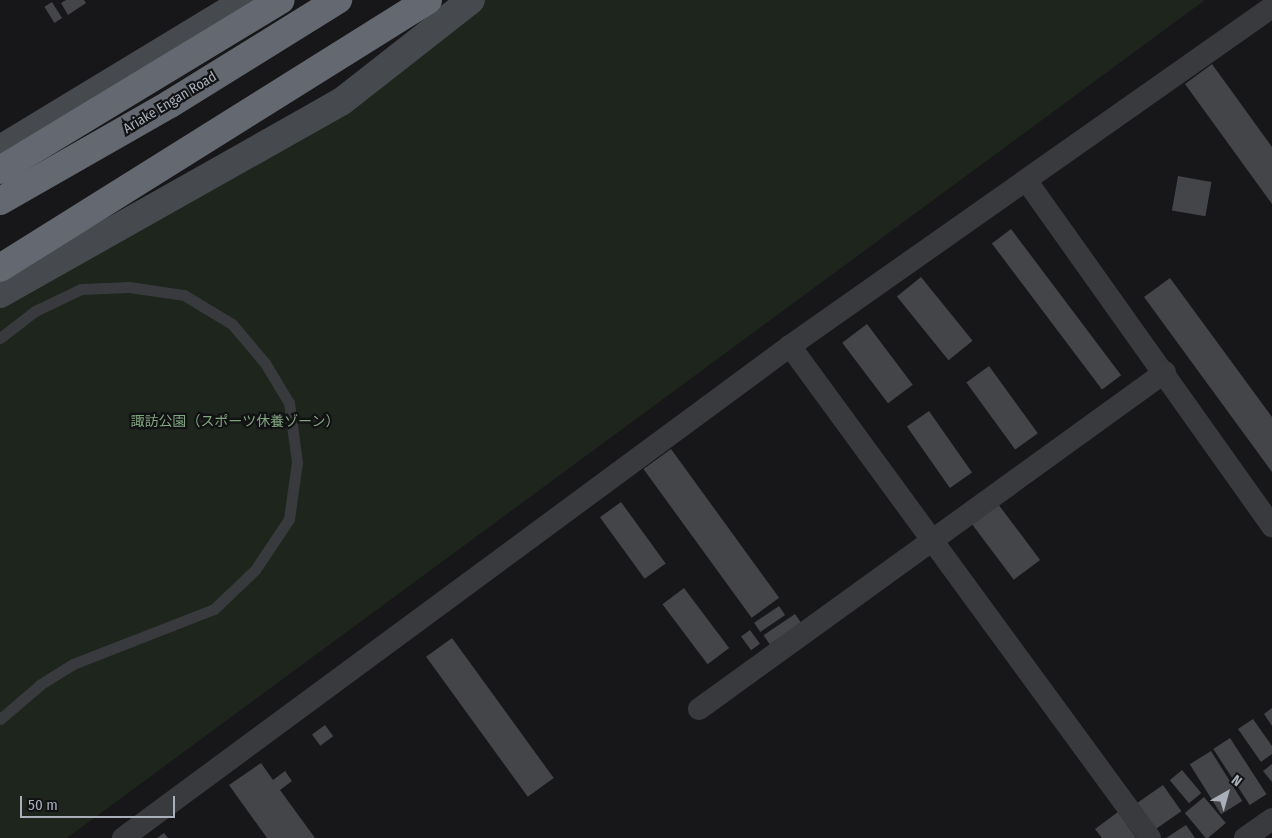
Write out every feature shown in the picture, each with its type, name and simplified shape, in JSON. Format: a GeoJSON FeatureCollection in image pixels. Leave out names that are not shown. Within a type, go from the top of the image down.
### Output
{"type":"FeatureCollection","features":[{"type":"Feature","properties":{"kind":"highway"},"geometry":{"type":"LineString","coordinates":[[0,170],[281,0]]}},
{"type":"Feature","properties":{"kind":"highway","name":"Ariake Engan Road"},"geometry":{"type":"LineString","coordinates":[[0,201],[170,104],[338,0]]}},
{"type":"Feature","properties":{"kind":"highway"},"geometry":{"type":"LineString","coordinates":[[0,268],[209,134],[428,0]]}},
{"type":"Feature","properties":{"kind":"street"},"geometry":{"type":"LineString","coordinates":[[0,149],[246,0]]}},
{"type":"Feature","properties":{"kind":"street"},"geometry":{"type":"LineString","coordinates":[[0,294],[340,102],[471,0]]}},
{"type":"Feature","properties":{"kind":"street"},"geometry":{"type":"LineString","coordinates":[[123,838],[790,346],[1272,8]]}},
{"type":"Feature","properties":{"kind":"street"},"geometry":{"type":"LineString","coordinates":[[1026,180],[1165,372],[1272,526]]}},
{"type":"Feature","properties":{"kind":"street"},"geometry":{"type":"LineString","coordinates":[[790,346],[1150,838]]}},
{"type":"Feature","properties":{"kind":"street"},"geometry":{"type":"LineString","coordinates":[[699,709],[1165,372]]}},
{"type":"Feature","properties":{"kind":"street"},"geometry":{"type":"LineString","coordinates":[[1246,838],[1272,818]]}},
{"type":"Feature","properties":{"kind":"lane"},"geometry":{"type":"LineString","coordinates":[[0,338],[35,310],[81,289],[130,287],[184,295],[232,324],[265,363],[289,403],[297,462],[289,519],[255,570],[214,609],[73,664],[40,685],[0,719]]}},
{"type":"Feature","properties":{"kind":"green space","name":"諏訪公園（スポーツ休養ゾーン）"},"geometry":{"type":"Polygon","coordinates":[[[482,0],[1205,0],[67,838],[0,838],[0,289],[482,0]]]}},
{"type":"Feature","properties":{"kind":"building"},"geometry":{"type":"Polygon","coordinates":[[[66,0],[84,0],[86,3],[68,15],[61,3],[66,0]]]}},
{"type":"Feature","properties":{"kind":"building"},"geometry":{"type":"Polygon","coordinates":[[[52,2],[62,18],[54,23],[44,7],[52,2]]]}},
{"type":"Feature","properties":{"kind":"building"},"geometry":{"type":"Polygon","coordinates":[[[1212,64],[1272,147],[1272,204],[1185,84],[1212,64]]]}},
{"type":"Feature","properties":{"kind":"building"},"geometry":{"type":"Polygon","coordinates":[[[1178,176],[1211,182],[1205,216],[1172,210],[1178,176]]]}},
{"type":"Feature","properties":{"kind":"building"},"geometry":{"type":"Polygon","coordinates":[[[1011,229],[1121,375],[1102,390],[992,243],[1011,229]]]}},
{"type":"Feature","properties":{"kind":"building"},"geometry":{"type":"Polygon","coordinates":[[[921,277],[973,341],[949,360],[897,297],[921,277]]]}},
{"type":"Feature","properties":{"kind":"building"},"geometry":{"type":"Polygon","coordinates":[[[1170,278],[1272,417],[1272,472],[1144,297],[1170,278]]]}},
{"type":"Feature","properties":{"kind":"building"},"geometry":{"type":"Polygon","coordinates":[[[867,324],[913,385],[888,403],[842,343],[867,324]]]}},
{"type":"Feature","properties":{"kind":"building"},"geometry":{"type":"Polygon","coordinates":[[[989,366],[1038,433],[1015,450],[966,382],[989,366]]]}},
{"type":"Feature","properties":{"kind":"building"},"geometry":{"type":"Polygon","coordinates":[[[929,411],[972,472],[950,488],[907,426],[929,411]]]}},
{"type":"Feature","properties":{"kind":"building"},"geometry":{"type":"Polygon","coordinates":[[[671,449],[779,598],[752,618],[643,469],[671,449]]]}},
{"type":"Feature","properties":{"kind":"building"},"geometry":{"type":"Polygon","coordinates":[[[995,500],[1040,560],[1014,580],[969,520],[995,500]]]}},
{"type":"Feature","properties":{"kind":"building"},"geometry":{"type":"Polygon","coordinates":[[[621,502],[666,563],[645,579],[600,517],[621,502]]]}},
{"type":"Feature","properties":{"kind":"building"},"geometry":{"type":"Polygon","coordinates":[[[684,588],[729,648],[708,664],[662,604],[684,588]]]}},
{"type":"Feature","properties":{"kind":"building"},"geometry":{"type":"Polygon","coordinates":[[[779,606],[785,615],[760,632],[754,623],[779,606]]]}},
{"type":"Feature","properties":{"kind":"building"},"geometry":{"type":"Polygon","coordinates":[[[795,614],[801,623],[770,644],[763,635],[795,614]]]}},
{"type":"Feature","properties":{"kind":"building"},"geometry":{"type":"Polygon","coordinates":[[[750,630],[760,644],[751,650],[741,636],[750,630]]]}},
{"type":"Feature","properties":{"kind":"building"},"geometry":{"type":"Polygon","coordinates":[[[452,638],[554,778],[528,797],[426,657],[452,638]]]}},
{"type":"Feature","properties":{"kind":"building"},"geometry":{"type":"Polygon","coordinates":[[[1272,708],[1272,726],[1264,714],[1272,708]]]}},
{"type":"Feature","properties":{"kind":"building"},"geometry":{"type":"Polygon","coordinates":[[[1253,719],[1272,746],[1272,754],[1261,762],[1238,729],[1253,719]]]}},
{"type":"Feature","properties":{"kind":"building"},"geometry":{"type":"Polygon","coordinates":[[[325,725],[333,736],[320,746],[312,734],[325,725]]]}},
{"type":"Feature","properties":{"kind":"building"},"geometry":{"type":"Polygon","coordinates":[[[1230,738],[1266,794],[1250,805],[1213,749],[1230,738]]]}},
{"type":"Feature","properties":{"kind":"building"},"geometry":{"type":"Polygon","coordinates":[[[1211,751],[1242,801],[1221,814],[1190,764],[1211,751]]]}},
{"type":"Feature","properties":{"kind":"building"},"geometry":{"type":"Polygon","coordinates":[[[261,763],[273,780],[285,771],[292,781],[280,790],[315,838],[267,838],[229,785],[261,763]]]}},
{"type":"Feature","properties":{"kind":"building"},"geometry":{"type":"Polygon","coordinates":[[[1272,764],[1272,782],[1263,771],[1272,764]]]}},
{"type":"Feature","properties":{"kind":"building"},"geometry":{"type":"Polygon","coordinates":[[[1182,770],[1201,793],[1189,803],[1170,780],[1182,770]]]}},
{"type":"Feature","properties":{"kind":"building"},"geometry":{"type":"Polygon","coordinates":[[[1163,785],[1181,811],[1155,830],[1137,803],[1163,785]]]}},
{"type":"Feature","properties":{"kind":"building"},"geometry":{"type":"Polygon","coordinates":[[[1204,797],[1226,823],[1206,838],[1185,813],[1204,797]]]}},
{"type":"Feature","properties":{"kind":"building"},"geometry":{"type":"Polygon","coordinates":[[[1118,812],[1136,838],[1102,838],[1095,829],[1118,812]]]}},
{"type":"Feature","properties":{"kind":"building"},"geometry":{"type":"Polygon","coordinates":[[[1186,825],[1195,838],[1166,838],[1186,825]]]}},
{"type":"Feature","properties":{"kind":"building"},"geometry":{"type":"Polygon","coordinates":[[[164,833],[168,838],[157,838],[164,833]]]}}]}
